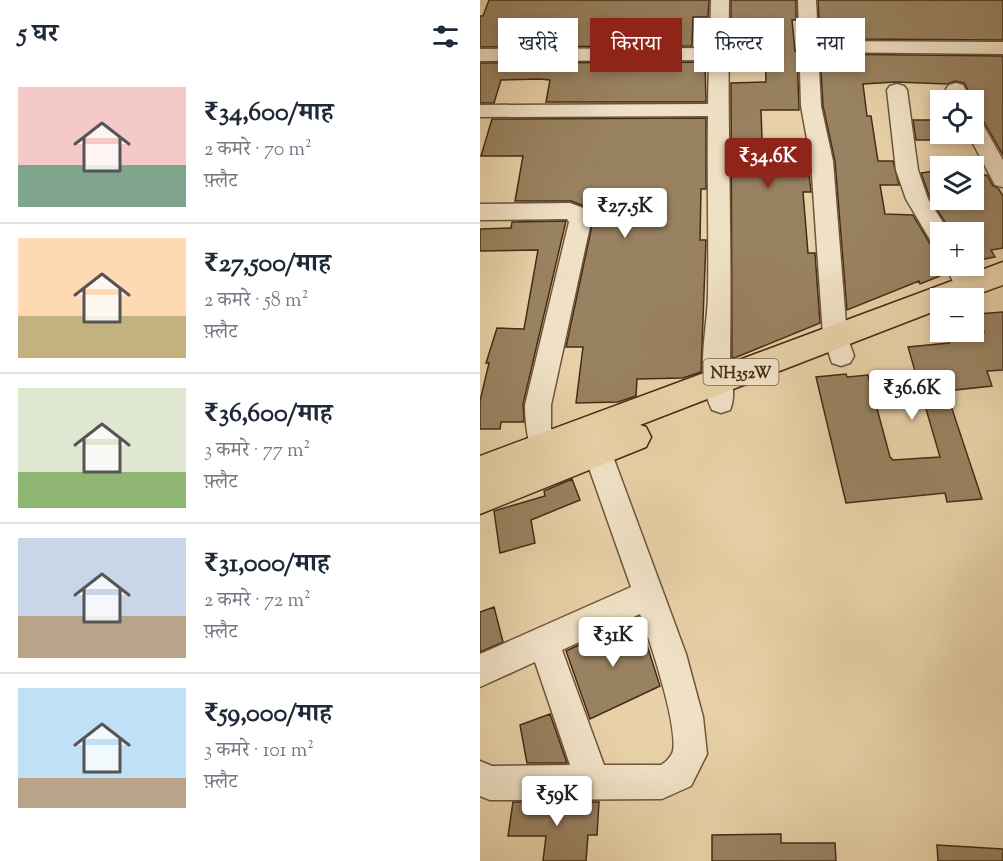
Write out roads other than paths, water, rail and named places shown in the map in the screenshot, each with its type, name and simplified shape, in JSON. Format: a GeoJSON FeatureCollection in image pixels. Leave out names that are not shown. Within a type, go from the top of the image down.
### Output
{"type":"FeatureCollection","features":[{"type":"Feature","properties":{"kind":"highway","name":"NH352W"},"geometry":{"type":"LineString","coordinates":[[480,498],[547,458],[838,346],[965,286],[1003,273]]}},
{"type":"Feature","properties":{"kind":"highway","name":"NH352W"},"geometry":{"type":"LineString","coordinates":[[965,286],[1003,294]]}},
{"type":"Feature","properties":{"kind":"highway","name":"NH352W"},"geometry":{"type":"LineString","coordinates":[[838,346],[930,321]]}},
{"type":"Feature","properties":{"kind":"highway","name":"NH352W"},"geometry":{"type":"LineString","coordinates":[[480,471],[597,451],[718,392]]}},
{"type":"Feature","properties":{"kind":"lane"},"geometry":{"type":"LineString","coordinates":[[719,18],[720,0]]}},
{"type":"Feature","properties":{"kind":"lane"},"geometry":{"type":"LineString","coordinates":[[807,0],[808,18]]}},
{"type":"Feature","properties":{"kind":"lane"},"geometry":{"type":"LineString","coordinates":[[865,47],[1003,48]]}},
{"type":"Feature","properties":{"kind":"lane"},"geometry":{"type":"LineString","coordinates":[[480,55],[694,54]]}},
{"type":"Feature","properties":{"kind":"lane"},"geometry":{"type":"LineString","coordinates":[[717,72],[720,291],[718,392]]}},
{"type":"Feature","properties":{"kind":"lane"},"geometry":{"type":"LineString","coordinates":[[810,72],[811,106],[822,161],[838,346]]}},
{"type":"Feature","properties":{"kind":"lane"},"geometry":{"type":"LineString","coordinates":[[897,90],[907,170],[917,199],[931,222]]}},
{"type":"Feature","properties":{"kind":"lane"},"geometry":{"type":"LineString","coordinates":[[480,111],[718,110]]}},
{"type":"Feature","properties":{"kind":"lane"},"geometry":{"type":"LineString","coordinates":[[984,144],[1003,180]]}},
{"type":"Feature","properties":{"kind":"lane"},"geometry":{"type":"LineString","coordinates":[[480,212],[570,211],[578,215],[580,222],[538,405],[538,428],[547,458]]}},
{"type":"Feature","properties":{"kind":"lane"},"geometry":{"type":"LineString","coordinates":[[480,778],[490,783],[662,782],[680,774],[690,754],[686,717],[670,654],[597,451]]}},
{"type":"Feature","properties":{"kind":"lane"},"geometry":{"type":"LineString","coordinates":[[480,671],[649,594]]}},
{"type":"Feature","properties":{"kind":"lane"},"geometry":{"type":"LineString","coordinates":[[543,644],[593,781]]}}]}
